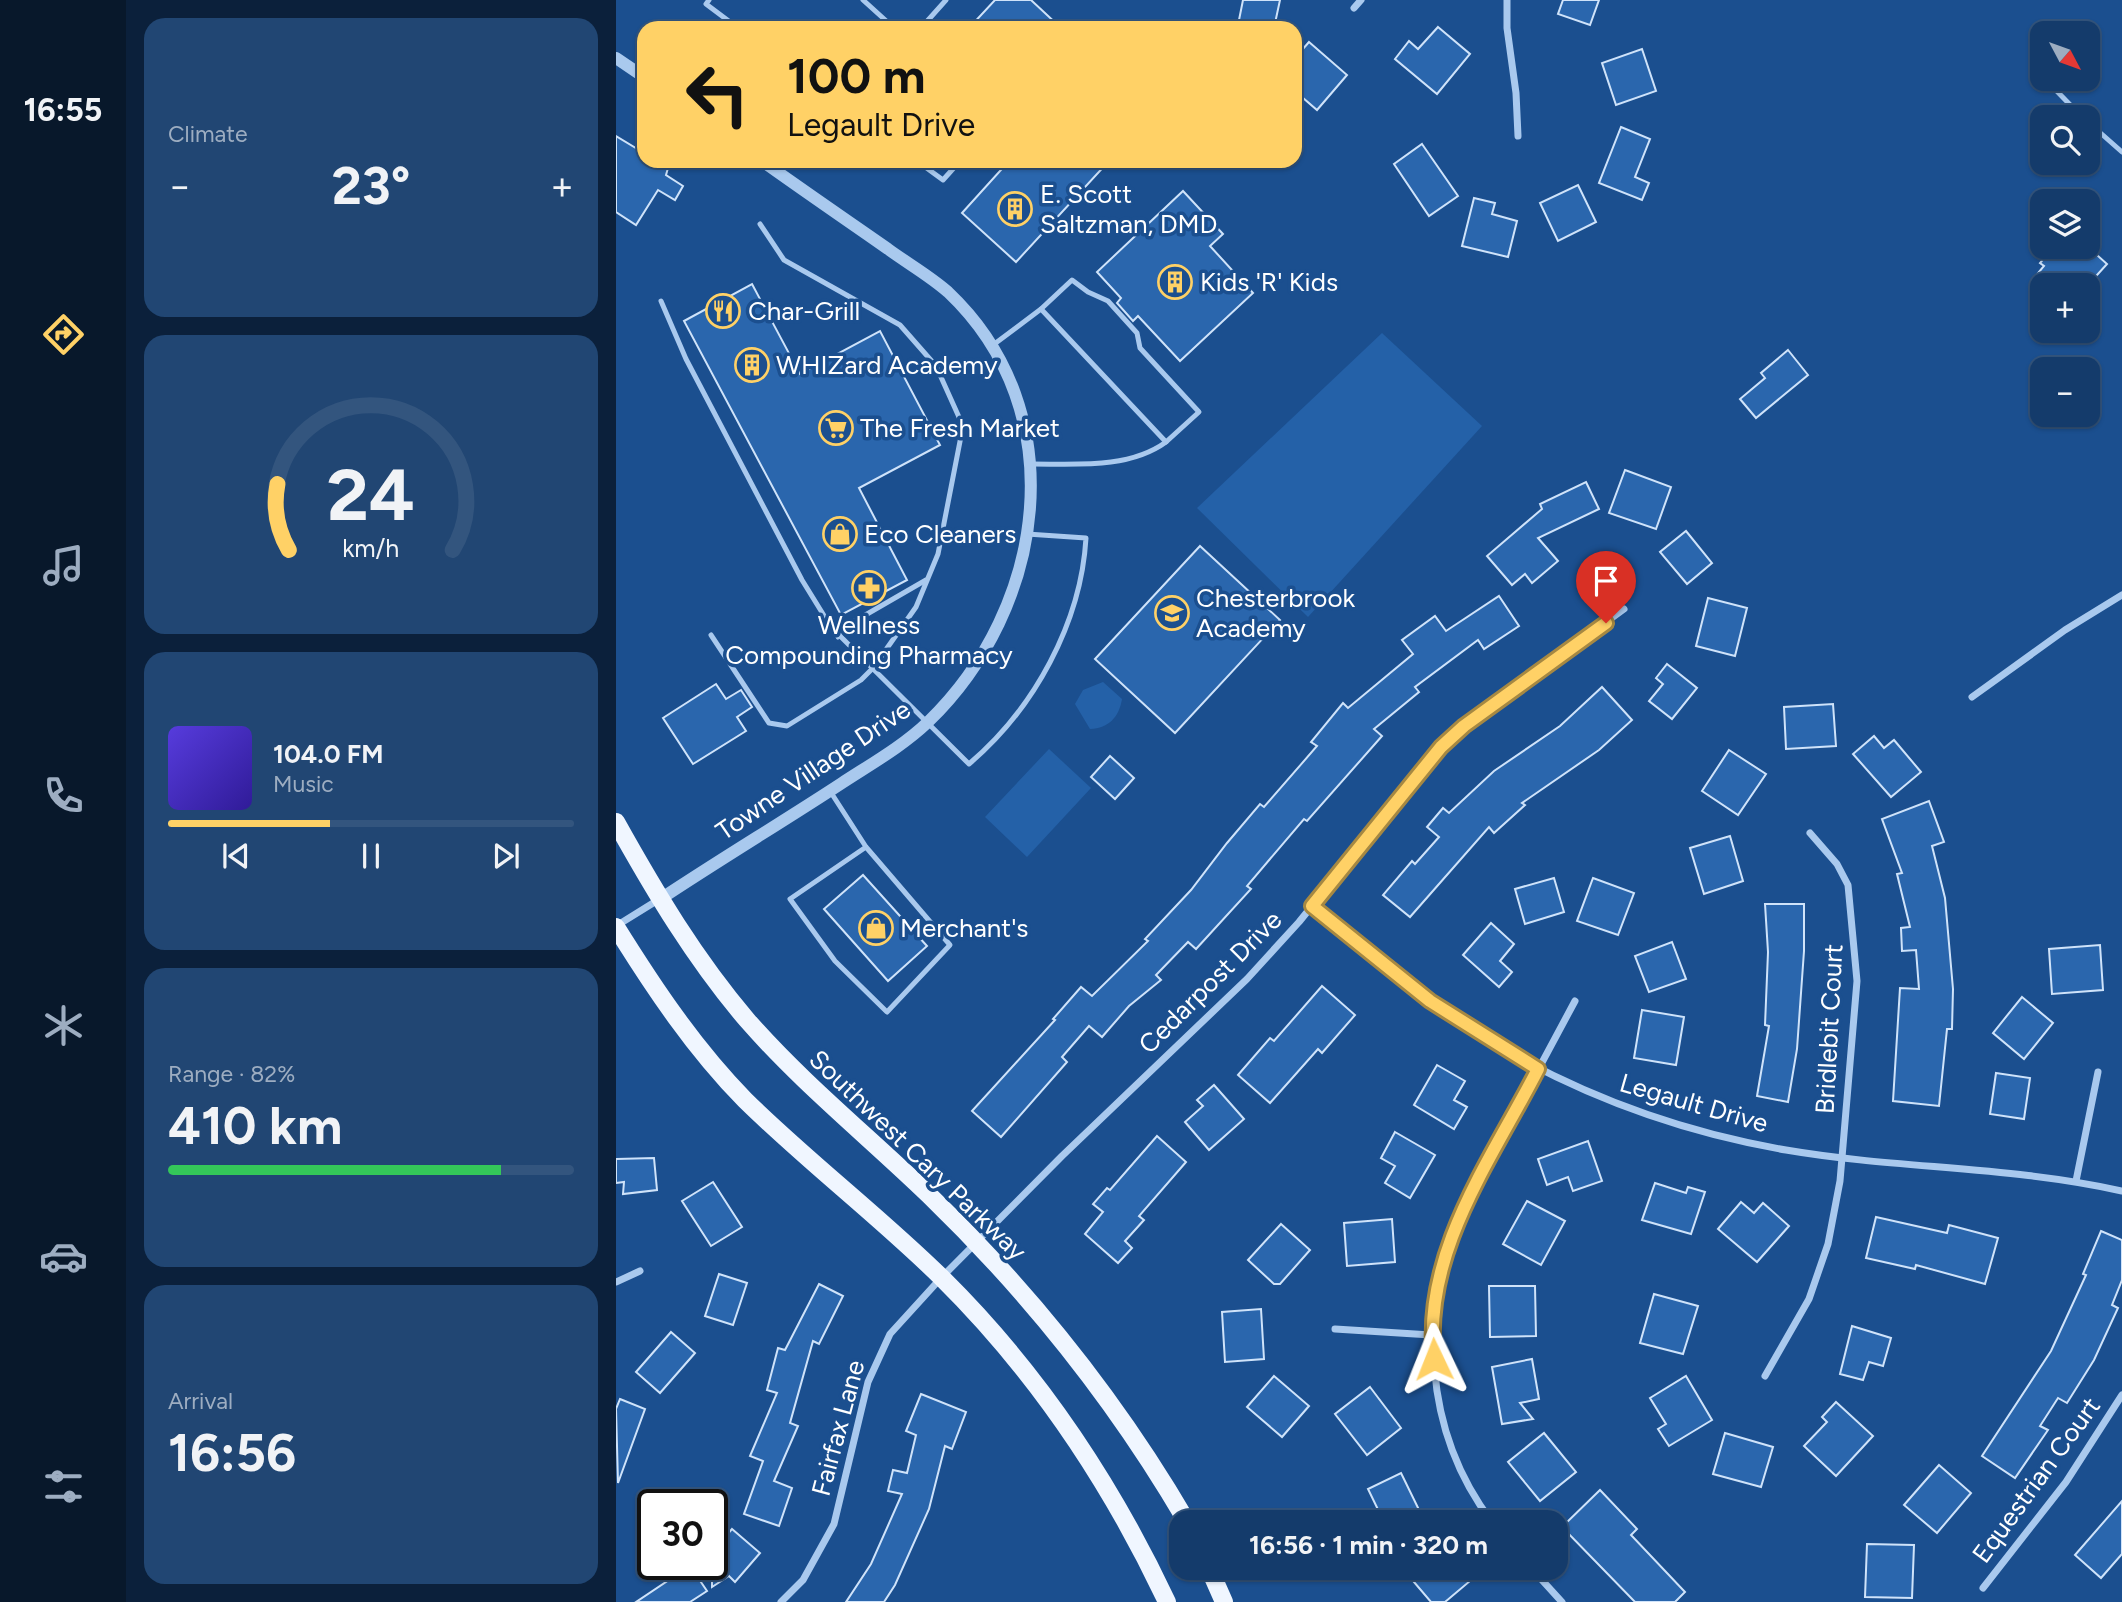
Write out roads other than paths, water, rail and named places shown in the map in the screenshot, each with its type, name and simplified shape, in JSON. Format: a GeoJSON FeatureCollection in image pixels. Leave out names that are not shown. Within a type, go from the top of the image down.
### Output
{"type":"FeatureCollection","features":[{"type":"Feature","properties":{"kind":"main road","name":"Southwest Cary Parkway"},"geometry":{"type":"LineString","coordinates":[[616,822],[659,900],[708,971],[788,1064],[976,1242],[1070,1349],[1130,1429],[1179,1510]]}},
{"type":"Feature","properties":{"kind":"main road"},"geometry":{"type":"LineString","coordinates":[[616,927],[668,1010],[744,1099],[941,1278],[1032,1377],[1063,1419],[1121,1511],[1167,1602]]}},
{"type":"Feature","properties":{"kind":"main road"},"geometry":{"type":"LineString","coordinates":[[1214,1580],[1224,1602]]}},
{"type":"Feature","properties":{"kind":"street"},"geometry":{"type":"LineString","coordinates":[[1354,8],[1361,0]]}},
{"type":"Feature","properties":{"kind":"street"},"geometry":{"type":"LineString","coordinates":[[1507,0],[1507,28],[1516,93],[1518,136]]}},
{"type":"Feature","properties":{"kind":"street"},"geometry":{"type":"LineString","coordinates":[[616,58],[637,72]]}},
{"type":"Feature","properties":{"kind":"street","name":"Towne Village Drive"},"geometry":{"type":"LineString","coordinates":[[659,900],[904,742],[927,722],[955,693],[995,630],[1019,570],[1027,534],[1032,464],[1021,409],[992,345],[947,291],[772,168]]}},
{"type":"Feature","properties":{"kind":"street"},"geometry":{"type":"LineString","coordinates":[[1972,697],[2065,630],[2122,595]]}},
{"type":"Feature","properties":{"kind":"street","name":"Cedarpost Drive"},"geometry":{"type":"LineString","coordinates":[[976,1242],[1247,979],[1312,906],[1441,747],[1464,726],[1625,609]]}},
{"type":"Feature","properties":{"kind":"street","name":"Bridlebit Court"},"geometry":{"type":"LineString","coordinates":[[1765,1376],[1793,1331],[1820,1273],[1830,1232],[1842,1157],[1857,981],[1856,940],[1848,885],[1837,864],[1810,833]]}},
{"type":"Feature","properties":{"kind":"street"},"geometry":{"type":"LineString","coordinates":[[616,927],[659,900]]}},
{"type":"Feature","properties":{"kind":"street","name":"Legault Drive"},"geometry":{"type":"LineString","coordinates":[[1312,906],[1424,996],[1538,1069],[1590,1094],[1671,1123],[1730,1139],[1842,1157],[2005,1170],[2122,1191]]}},
{"type":"Feature","properties":{"kind":"street"},"geometry":{"type":"LineString","coordinates":[[1485,1510],[1455,1458],[1436,1383],[1431,1335],[1437,1295],[1451,1235],[1575,1001]]}},
{"type":"Feature","properties":{"kind":"street"},"geometry":{"type":"LineString","coordinates":[[2077,1181],[2098,1072]]}},
{"type":"Feature","properties":{"kind":"street","name":"Fairfax Lane"},"geometry":{"type":"LineString","coordinates":[[782,1602],[803,1580],[834,1524],[858,1415],[877,1358],[890,1334],[976,1242]]}},
{"type":"Feature","properties":{"kind":"street"},"geometry":{"type":"LineString","coordinates":[[616,1282],[640,1272]]}},
{"type":"Feature","properties":{"kind":"street"},"geometry":{"type":"LineString","coordinates":[[1335,1329],[1431,1335]]}},
{"type":"Feature","properties":{"kind":"street","name":"Equestrian Court"},"geometry":{"type":"LineString","coordinates":[[1983,1588],[2066,1482],[2122,1395]]}},
{"type":"Feature","properties":{"kind":"street"},"geometry":{"type":"LineString","coordinates":[[1542,1580],[1562,1602]]}},
{"type":"Feature","properties":{"kind":"lane"},"geometry":{"type":"LineString","coordinates":[[709,0],[706,4],[729,21]]}},
{"type":"Feature","properties":{"kind":"lane"},"geometry":{"type":"LineString","coordinates":[[863,0],[886,21]]}},
{"type":"Feature","properties":{"kind":"lane"},"geometry":{"type":"LineString","coordinates":[[926,21],[946,0]]}},
{"type":"Feature","properties":{"kind":"lane"},"geometry":{"type":"LineString","coordinates":[[2057,91],[2071,105]]}},
{"type":"Feature","properties":{"kind":"lane"},"geometry":{"type":"LineString","coordinates":[[2100,133],[2122,152]]}},
{"type":"Feature","properties":{"kind":"lane"},"geometry":{"type":"LineString","coordinates":[[927,168],[943,180],[954,168]]}},
{"type":"Feature","properties":{"kind":"lane"},"geometry":{"type":"LineString","coordinates":[[712,635],[769,723],[787,726],[861,680],[873,668],[916,607],[928,579],[938,554],[963,426],[936,366],[900,325],[784,260],[760,224]]}},
{"type":"Feature","properties":{"kind":"lane"},"geometry":{"type":"LineString","coordinates":[[992,345],[1041,309],[1072,280],[1088,292],[1108,301],[1137,333],[1140,348],[1199,412],[1151,453],[1115,462],[1032,464]]}},
{"type":"Feature","properties":{"kind":"lane"},"geometry":{"type":"LineString","coordinates":[[661,301],[687,359],[802,580],[838,637],[970,764],[993,744],[1048,666],[1072,614],[1084,565],[1086,538],[1027,534]]}},
{"type":"Feature","properties":{"kind":"lane"},"geometry":{"type":"LineString","coordinates":[[1041,309],[1166,442]]}},
{"type":"Feature","properties":{"kind":"lane"},"geometry":{"type":"LineString","coordinates":[[838,637],[855,621],[928,579]]}},
{"type":"Feature","properties":{"kind":"lane"},"geometry":{"type":"LineString","coordinates":[[830,791],[866,847],[950,945],[887,1012],[835,961],[790,899],[866,847]]}},
{"type":"Feature","properties":{"kind":"place","name":"E. Scott Saltzman, DMD"},"geometry":{"type":"Point","coordinates":[1015,209]}},
{"type":"Feature","properties":{"kind":"place","name":"Kids 'R' Kids"},"geometry":{"type":"Point","coordinates":[1175,282]}},
{"type":"Feature","properties":{"kind":"place","name":"Char-Grill"},"geometry":{"type":"Point","coordinates":[723,311]}},
{"type":"Feature","properties":{"kind":"place","name":"WHIZard Academy"},"geometry":{"type":"Point","coordinates":[752,365]}},
{"type":"Feature","properties":{"kind":"place","name":"The Fresh Market"},"geometry":{"type":"Point","coordinates":[836,428]}},
{"type":"Feature","properties":{"kind":"place","name":"Eco Cleaners"},"geometry":{"type":"Point","coordinates":[840,534]}},
{"type":"Feature","properties":{"kind":"place","name":"Wellness Compounding Pharmacy"},"geometry":{"type":"Point","coordinates":[869,588]}},
{"type":"Feature","properties":{"kind":"place","name":"Chesterbrook Academy"},"geometry":{"type":"Point","coordinates":[1172,613]}},
{"type":"Feature","properties":{"kind":"place","name":"Merchant's"},"geometry":{"type":"Point","coordinates":[876,928]}}]}
